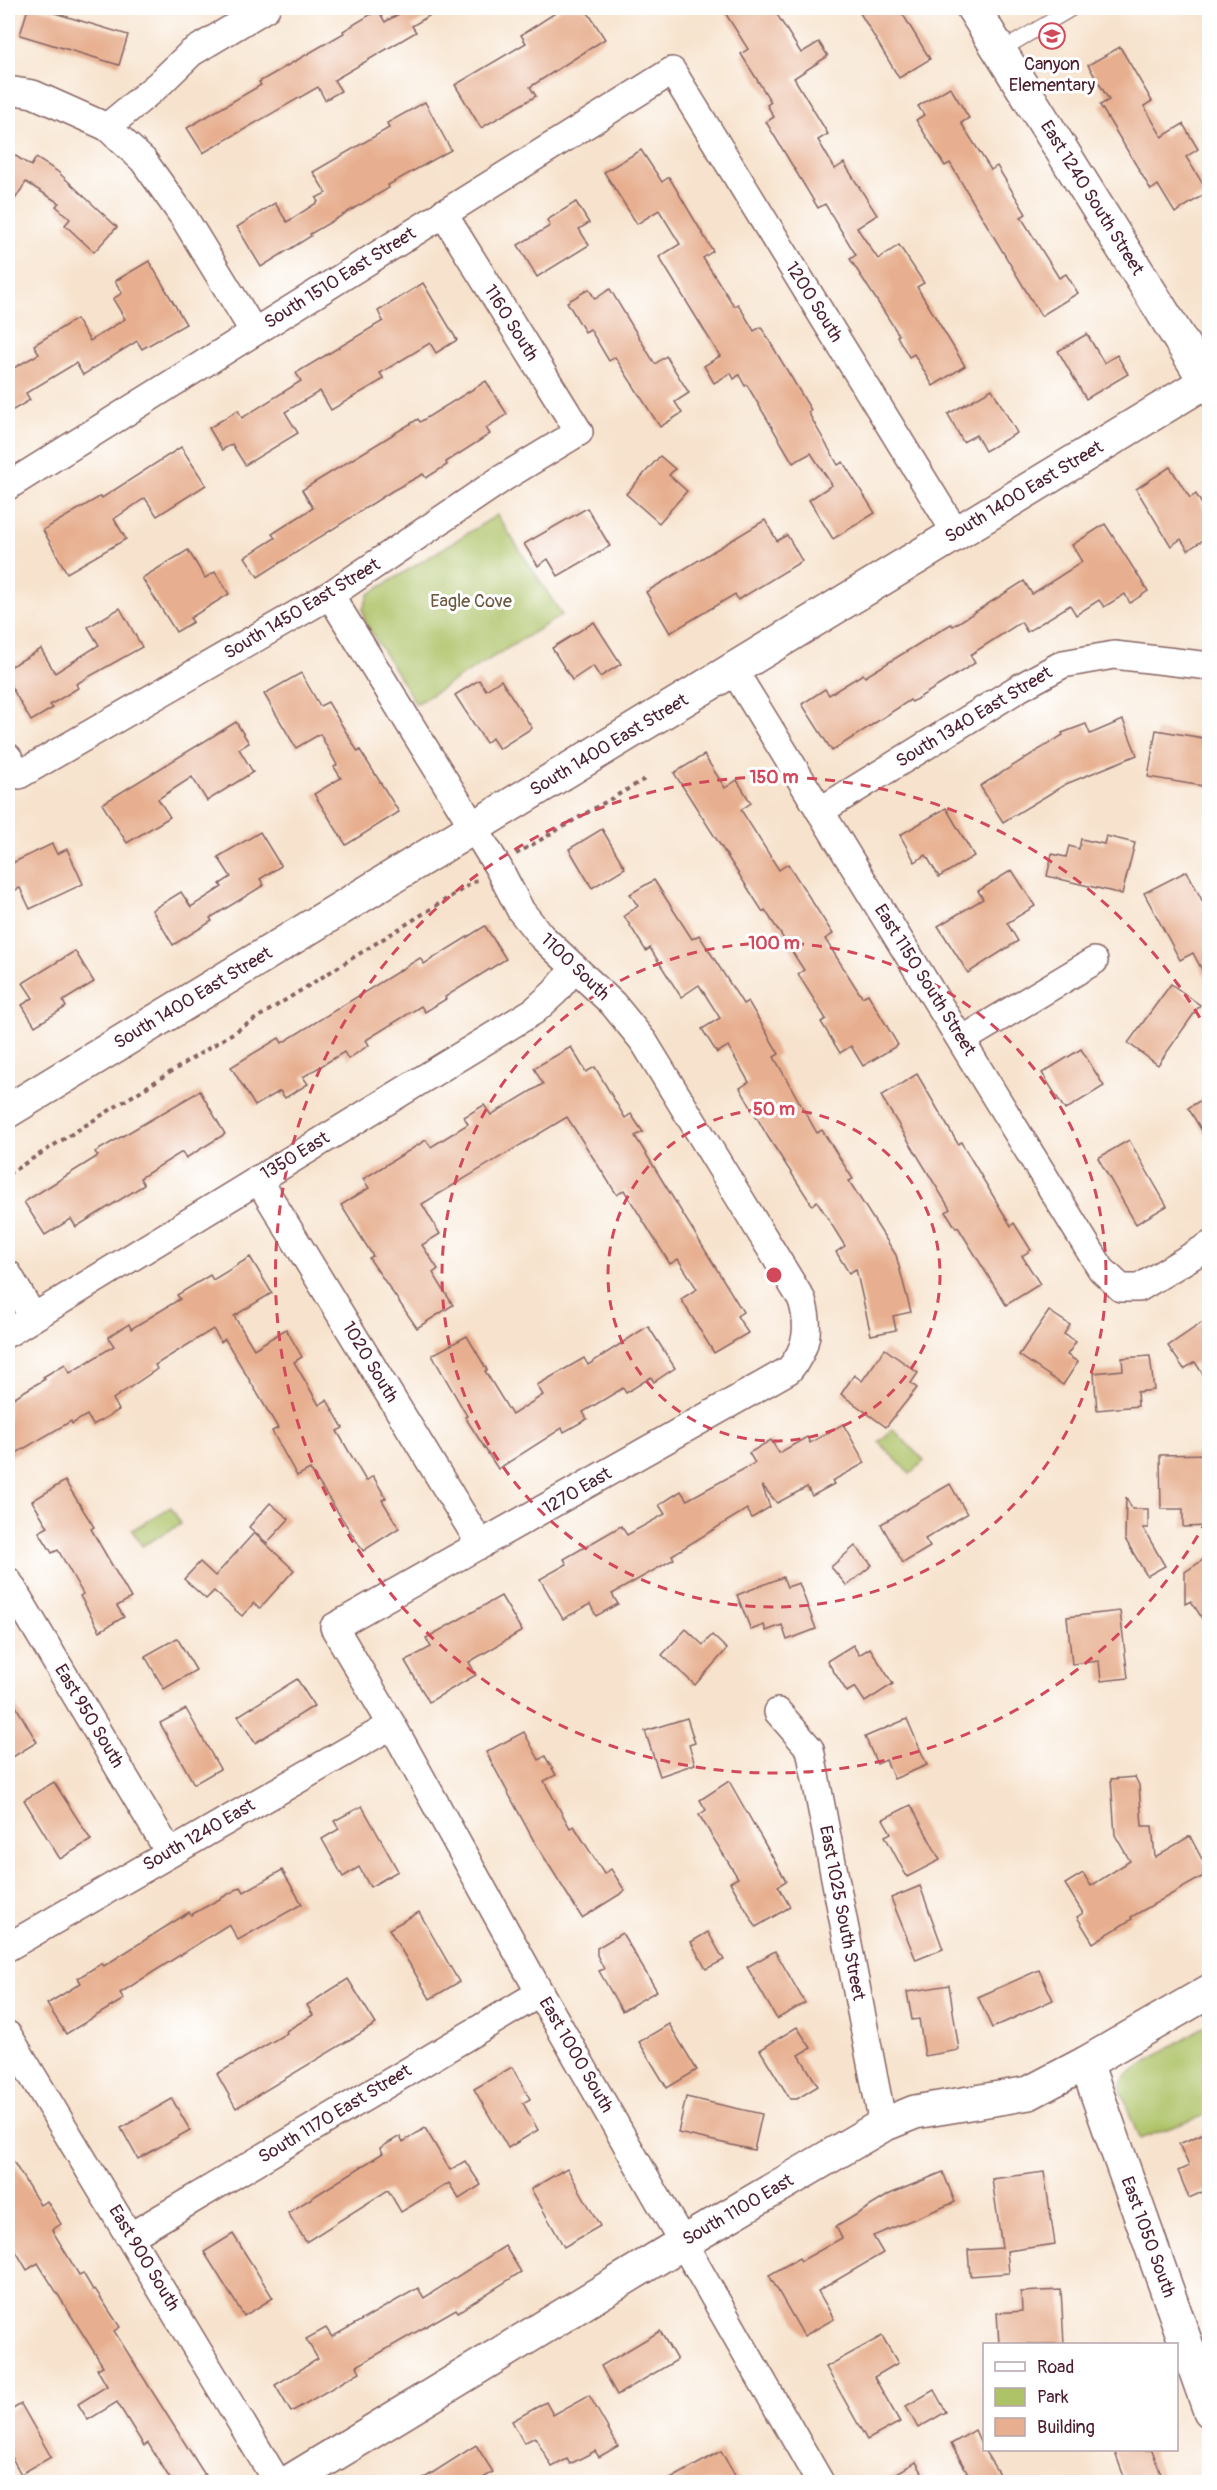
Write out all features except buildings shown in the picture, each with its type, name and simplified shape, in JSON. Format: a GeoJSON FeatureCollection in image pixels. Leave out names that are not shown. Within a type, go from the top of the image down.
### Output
{"type":"FeatureCollection","features":[{"type":"Feature","properties":{"kind":"street"},"geometry":{"type":"LineString","coordinates":[[107,127],[159,84],[191,53],[266,8]]}},
{"type":"Feature","properties":{"kind":"street","name":"East 1240 South Street"},"geometry":{"type":"LineString","coordinates":[[973,8],[1208,383]]}},
{"type":"Feature","properties":{"kind":"street","name":"South 1510 East Street"},"geometry":{"type":"LineString","coordinates":[[8,486],[672,70]]}},
{"type":"Feature","properties":{"kind":"street","name":"1200 South"},"geometry":{"type":"LineString","coordinates":[[672,70],[956,533]]}},
{"type":"Feature","properties":{"kind":"street"},"geometry":{"type":"LineString","coordinates":[[8,90],[33,94],[107,127],[142,159],[183,216],[254,332]]}},
{"type":"Feature","properties":{"kind":"street","name":"1160 South"},"geometry":{"type":"LineString","coordinates":[[443,213],[579,432]]}},
{"type":"Feature","properties":{"kind":"street","name":"South 1400 East Street"},"geometry":{"type":"LineString","coordinates":[[8,1111],[956,533],[1208,383]]}},
{"type":"Feature","properties":{"kind":"street","name":"South 1450 East Street"},"geometry":{"type":"LineString","coordinates":[[13,766],[330,595],[503,478],[579,432]]}},
{"type":"Feature","properties":{"kind":"street","name":"1100 South"},"geometry":{"type":"LineString","coordinates":[[330,595],[498,867],[521,911],[541,936],[613,1004],[644,1042],[802,1300],[807,1319],[806,1341]]}},
{"type":"Feature","properties":{"kind":"street","name":"South 1340 East Street"},"geometry":{"type":"LineString","coordinates":[[820,811],[1019,688],[1063,664],[1114,656],[1209,666]]}},
{"type":"Feature","properties":{"kind":"street","name":"East 1150 South Street"},"geometry":{"type":"LineString","coordinates":[[733,669],[1101,1269],[1121,1288],[1139,1288],[1209,1245]]}},
{"type":"Feature","properties":{"kind":"street"},"geometry":{"type":"LineString","coordinates":[[962,1040],[1094,961]]}},
{"type":"Feature","properties":{"kind":"street","name":"1350 East"},"geometry":{"type":"LineString","coordinates":[[8,1333],[534,1011],[555,992],[574,969]]}},
{"type":"Feature","properties":{"kind":"street","name":"1020 South"},"geometry":{"type":"LineString","coordinates":[[258,1179],[481,1545]]}},
{"type":"Feature","properties":{"kind":"street"},"geometry":{"type":"LineString","coordinates":[[8,1274],[33,1317]]}},
{"type":"Feature","properties":{"kind":"street","name":"1270 East"},"geometry":{"type":"LineString","coordinates":[[334,1627],[789,1370],[801,1357],[806,1341]]}},
{"type":"Feature","properties":{"kind":"street","name":"East 950 South"},"geometry":{"type":"LineString","coordinates":[[8,1581],[170,1852]]}},
{"type":"Feature","properties":{"kind":"street","name":"East 1000 South"},"geometry":{"type":"LineString","coordinates":[[334,1627],[392,1725],[540,1993],[820,2482]]}},
{"type":"Feature","properties":{"kind":"street","name":"East 1025 South Street"},"geometry":{"type":"LineString","coordinates":[[778,1712],[810,1749],[884,2125]]}},
{"type":"Feature","properties":{"kind":"street","name":"South 1240 East"},"geometry":{"type":"LineString","coordinates":[[8,1947],[392,1725]]}},
{"type":"Feature","properties":{"kind":"street","name":"South 1100 East"},"geometry":{"type":"LineString","coordinates":[[289,2482],[684,2242],[884,2125],[915,2112],[1029,2093],[1086,2063],[1209,1991]]}},
{"type":"Feature","properties":{"kind":"street","name":"South 1170 East Street"},"geometry":{"type":"LineString","coordinates":[[130,2236],[540,1993]]}},
{"type":"Feature","properties":{"kind":"street","name":"East 900 South"},"geometry":{"type":"LineString","coordinates":[[8,2035],[278,2482]]}},
{"type":"Feature","properties":{"kind":"street","name":"East 1050 South"},"geometry":{"type":"LineString","coordinates":[[1086,2063],[1209,2411]]}},
{"type":"Feature","properties":{"kind":"lane"},"geometry":{"type":"LineString","coordinates":[[1000,51],[1073,8]]}},
{"type":"Feature","properties":{"kind":"path"},"geometry":{"type":"LineString","coordinates":[[522,850],[645,779]]}},
{"type":"Feature","properties":{"kind":"path"},"geometry":{"type":"LineString","coordinates":[[8,1174],[470,884]]}},
{"type":"Feature","properties":{"kind":"green space","name":"Eagle Cove"},"geometry":{"type":"Polygon","coordinates":[[[497,515],[562,615],[416,704],[365,622],[363,609],[369,594],[497,515]]]}},
{"type":"Feature","properties":{"kind":"green space"},"geometry":{"type":"Polygon","coordinates":[[[893,1429],[924,1461],[910,1474],[879,1442],[893,1429]]]}},
{"type":"Feature","properties":{"kind":"green space"},"geometry":{"type":"Polygon","coordinates":[[[171,1507],[181,1524],[142,1546],[132,1530],[171,1507]]]}},
{"type":"Feature","properties":{"kind":"green space"},"geometry":{"type":"Polygon","coordinates":[[[1209,2023],[1209,2114],[1139,2139],[1120,2088],[1127,2074],[1209,2023]]]}},
{"type":"Feature","properties":{"kind":"place","name":"Canyon Elementary"},"geometry":{"type":"Point","coordinates":[1052,36]}}]}
